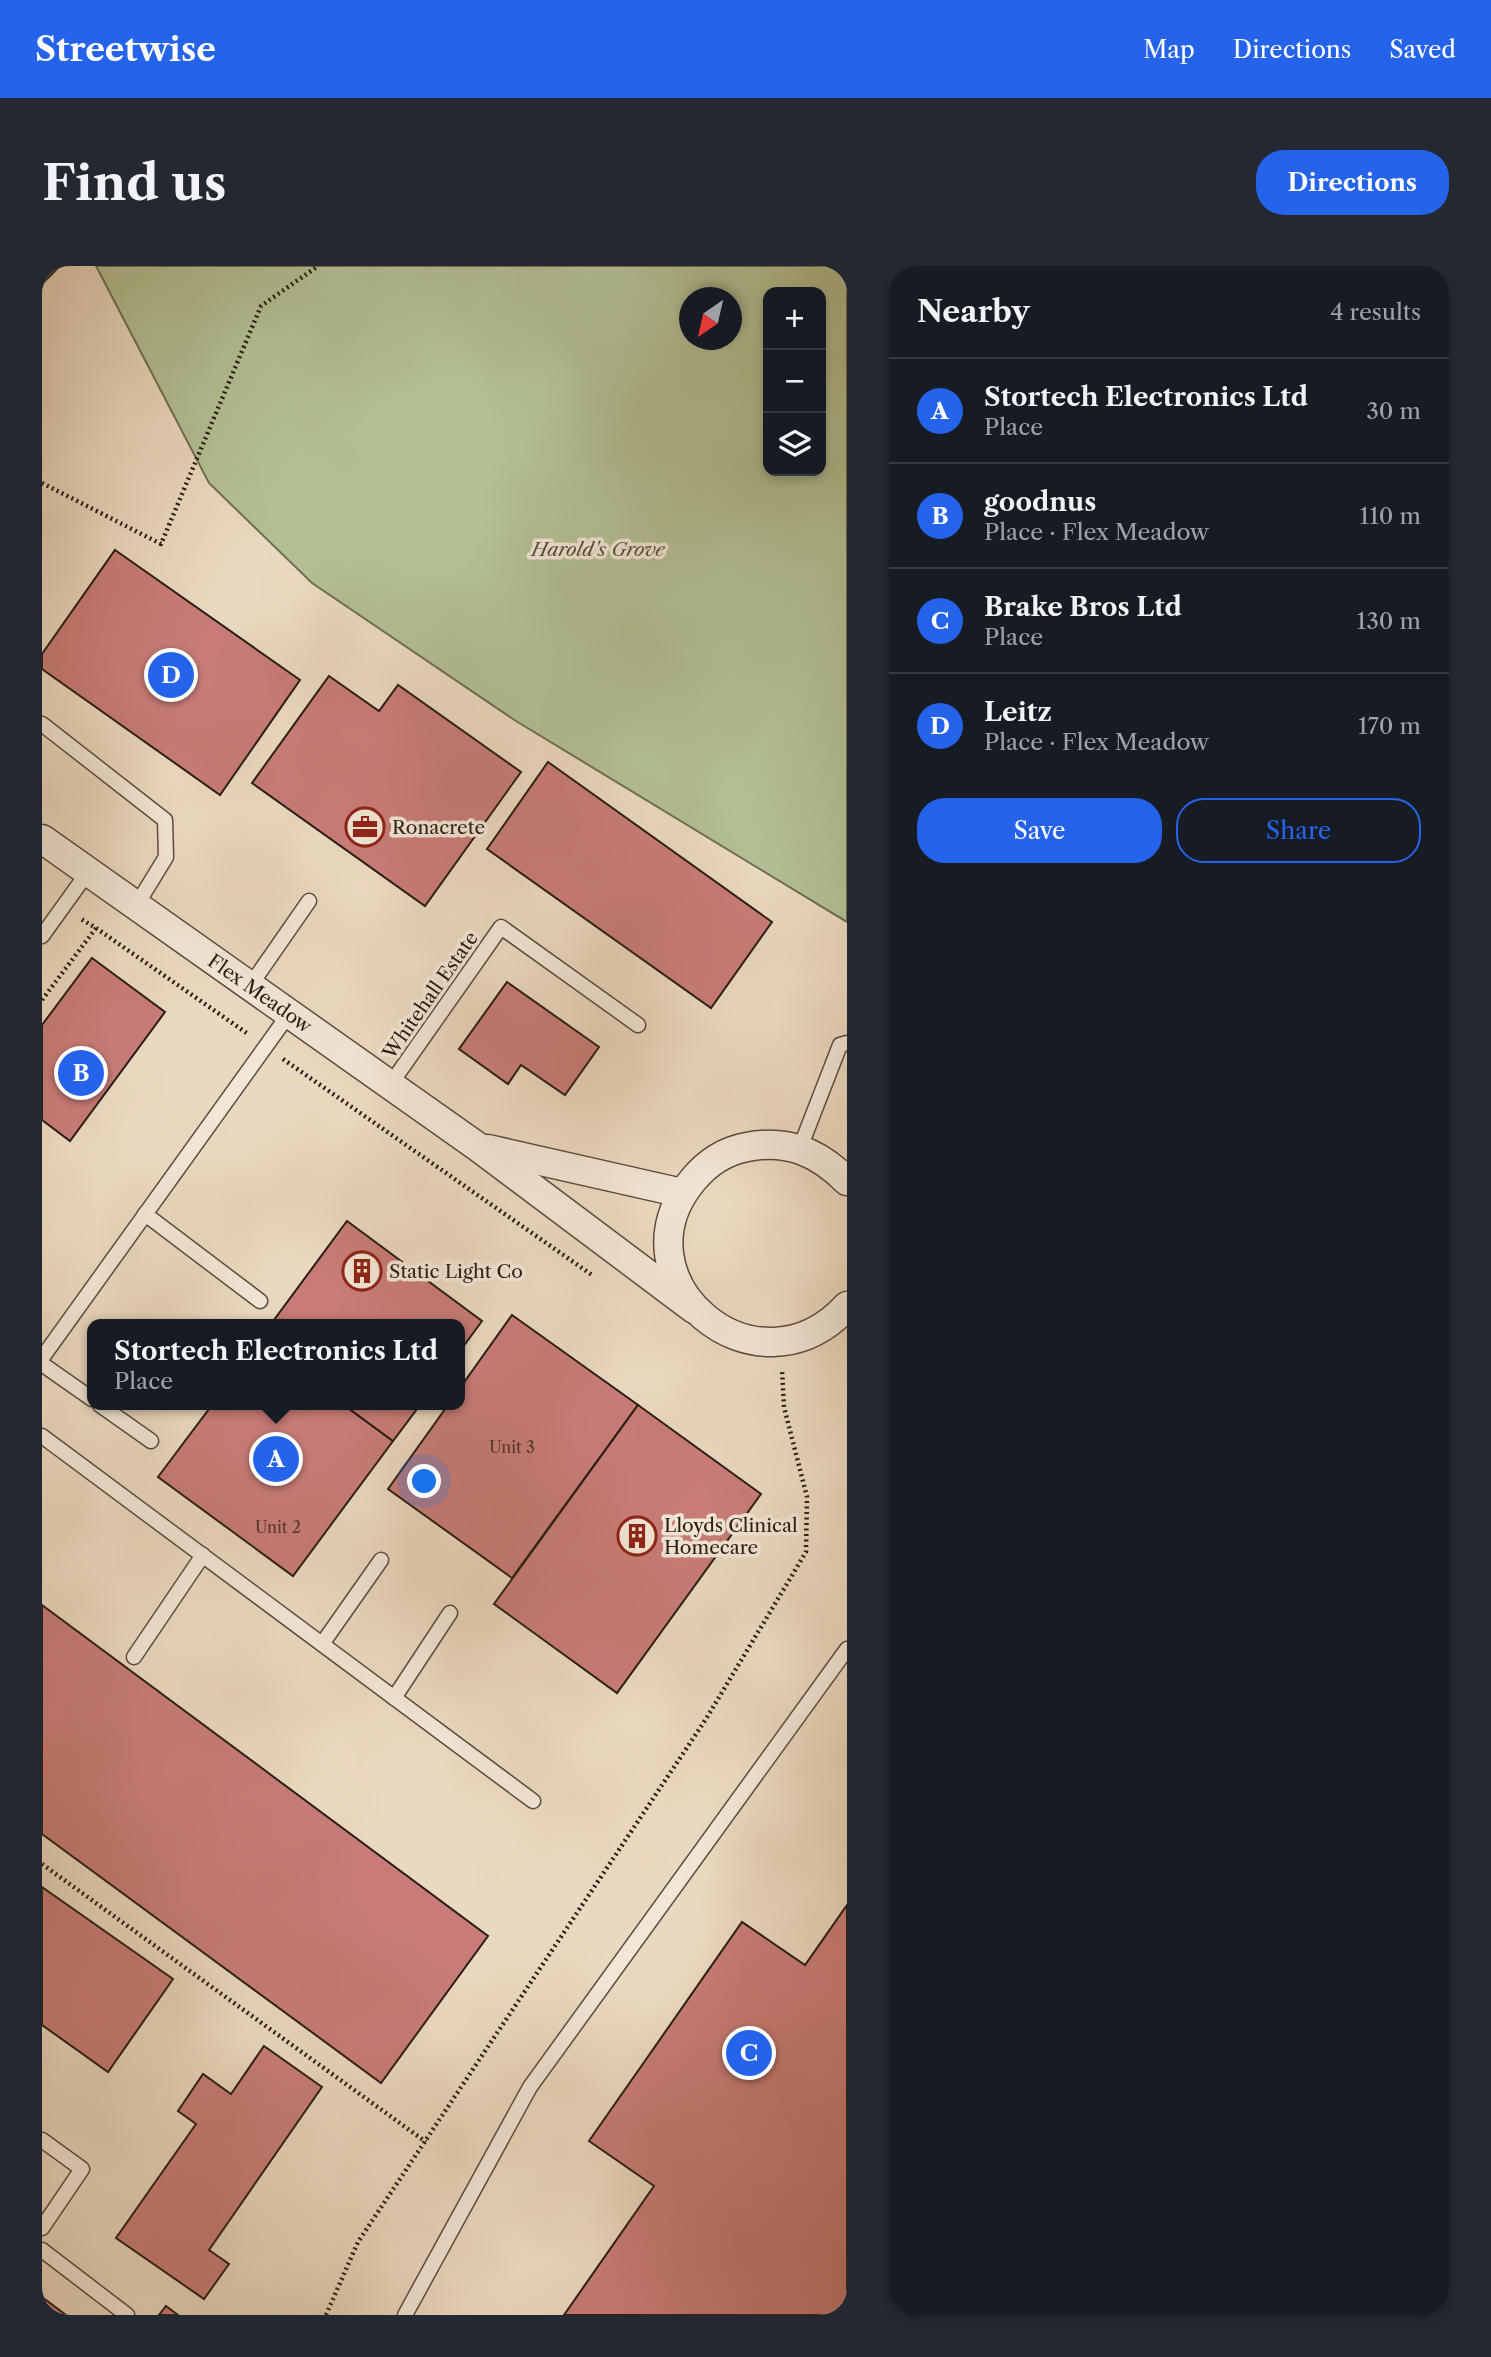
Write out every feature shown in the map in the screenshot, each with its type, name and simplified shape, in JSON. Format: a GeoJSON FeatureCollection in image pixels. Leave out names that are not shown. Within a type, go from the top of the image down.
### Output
{"type":"FeatureCollection","features":[{"type":"Feature","properties":{"kind":"street","name":"Flex Meadow"},"geometry":{"type":"LineString","coordinates":[[42,839],[478,1147],[718,1329],[748,1342],[780,1343],[807,1336],[833,1321],[847,1306]]}},
{"type":"Feature","properties":{"kind":"street","name":"Flex Meadow"},"geometry":{"type":"LineString","coordinates":[[694,1309],[677,1283],[669,1252],[671,1222],[682,1193],[704,1167],[733,1149],[767,1143],[800,1148],[828,1162],[847,1181]]}},
{"type":"Feature","properties":{"kind":"street","name":"Flex Meadow"},"geometry":{"type":"LineString","coordinates":[[478,1147],[682,1193]]}},
{"type":"Feature","properties":{"kind":"lane"},"geometry":{"type":"LineString","coordinates":[[42,724],[165,820],[166,857],[136,906]]}},
{"type":"Feature","properties":{"kind":"lane"},"geometry":{"type":"LineString","coordinates":[[42,936],[88,872]]}},
{"type":"Feature","properties":{"kind":"lane"},"geometry":{"type":"LineString","coordinates":[[250,986],[309,901]]}},
{"type":"Feature","properties":{"kind":"lane","name":"Whitehall Estate"},"geometry":{"type":"LineString","coordinates":[[390,1085],[501,927],[638,1025]]}},
{"type":"Feature","properties":{"kind":"lane"},"geometry":{"type":"LineString","coordinates":[[42,1358],[289,1014]]}},
{"type":"Feature","properties":{"kind":"lane"},"geometry":{"type":"LineString","coordinates":[[800,1148],[840,1045],[847,1043]]}},
{"type":"Feature","properties":{"kind":"lane"},"geometry":{"type":"LineString","coordinates":[[145,1214],[260,1301]]}},
{"type":"Feature","properties":{"kind":"lane"},"geometry":{"type":"LineString","coordinates":[[42,1364],[87,1396]]}},
{"type":"Feature","properties":{"kind":"lane"},"geometry":{"type":"LineString","coordinates":[[107,1410],[151,1440]]}},
{"type":"Feature","properties":{"kind":"lane"},"geometry":{"type":"LineString","coordinates":[[42,1436],[533,1801]]}},
{"type":"Feature","properties":{"kind":"lane"},"geometry":{"type":"LineString","coordinates":[[134,1657],[203,1555]]}},
{"type":"Feature","properties":{"kind":"lane"},"geometry":{"type":"LineString","coordinates":[[322,1644],[381,1560]]}},
{"type":"Feature","properties":{"kind":"lane"},"geometry":{"type":"LineString","coordinates":[[394,1698],[450,1613]]}},
{"type":"Feature","properties":{"kind":"lane"},"geometry":{"type":"LineString","coordinates":[[405,2315],[530,2087],[847,1649]]}},
{"type":"Feature","properties":{"kind":"lane"},"geometry":{"type":"LineString","coordinates":[[42,2140],[82,2169],[42,2228]]}},
{"type":"Feature","properties":{"kind":"lane"},"geometry":{"type":"LineString","coordinates":[[42,2250],[127,2315]]}},
{"type":"Feature","properties":{"kind":"path"},"geometry":{"type":"LineString","coordinates":[[42,483],[160,544],[261,306],[318,266]]}},
{"type":"Feature","properties":{"kind":"path"},"geometry":{"type":"LineString","coordinates":[[96,928],[601,1281]]}},
{"type":"Feature","properties":{"kind":"path"},"geometry":{"type":"LineString","coordinates":[[326,2315],[358,2242],[706,1719],[806,1552],[807,1497],[784,1407],[780,1343]]}},
{"type":"Feature","properties":{"kind":"path"},"geometry":{"type":"LineString","coordinates":[[770,1371],[782,1373]]}},
{"type":"Feature","properties":{"kind":"path"},"geometry":{"type":"LineString","coordinates":[[42,1864],[426,2142]]}},
{"type":"Feature","properties":{"kind":"green space","name":"Harold's Grove"},"geometry":{"type":"Polygon","coordinates":[[[96,266],[847,266],[847,922],[516,721],[312,583],[209,483],[96,266]]]}},
{"type":"Feature","properties":{"kind":"building"},"geometry":{"type":"Polygon","coordinates":[[[42,266],[60,266],[42,284],[42,266]]]}},
{"type":"Feature","properties":{"kind":"building"},"geometry":{"type":"Polygon","coordinates":[[[115,550],[300,680],[220,795],[42,669],[42,654],[115,550]]]}},
{"type":"Feature","properties":{"kind":"building"},"geometry":{"type":"Polygon","coordinates":[[[329,676],[379,711],[398,685],[521,772],[425,906],[252,783],[329,676]]]}},
{"type":"Feature","properties":{"kind":"building"},"geometry":{"type":"Polygon","coordinates":[[[548,762],[772,922],[711,1008],[487,849],[548,762]]]}},
{"type":"Feature","properties":{"kind":"building"},"geometry":{"type":"Polygon","coordinates":[[[92,958],[165,1012],[70,1141],[42,1120],[42,1025],[92,958]]]}},
{"type":"Feature","properties":{"kind":"building"},"geometry":{"type":"Polygon","coordinates":[[[507,982],[599,1047],[565,1095],[521,1065],[508,1084],[459,1049],[507,982]]]}},
{"type":"Feature","properties":{"kind":"building","name":"Static Light Co"},"geometry":{"type":"Polygon","coordinates":[[[347,1221],[482,1321],[465,1344],[465,1319],[275,1319],[347,1221]]]}},
{"type":"Feature","properties":{"kind":"building"},"geometry":{"type":"Polygon","coordinates":[[[512,1315],[638,1405],[512,1578],[388,1489],[444,1410],[465,1410],[465,1381],[512,1315]]]}},
{"type":"Feature","properties":{"kind":"building","name":"Lloyds Clinical Homecare"},"geometry":{"type":"Polygon","coordinates":[[[638,1405],[761,1494],[617,1693],[494,1604],[638,1405]]]}},
{"type":"Feature","properties":{"kind":"building"},"geometry":{"type":"Polygon","coordinates":[[[208,1410],[351,1410],[393,1441],[293,1576],[158,1477],[208,1410]]]}},
{"type":"Feature","properties":{"kind":"building"},"geometry":{"type":"Polygon","coordinates":[[[351,1410],[416,1410],[393,1441],[351,1410]]]}},
{"type":"Feature","properties":{"kind":"building"},"geometry":{"type":"Polygon","coordinates":[[[42,1605],[488,1936],[381,2083],[42,1834],[42,1605]]]}},
{"type":"Feature","properties":{"kind":"building"},"geometry":{"type":"Polygon","coordinates":[[[42,1887],[173,1979],[108,2072],[42,2025],[42,1887]]]}},
{"type":"Feature","properties":{"kind":"building"},"geometry":{"type":"Polygon","coordinates":[[[847,1905],[847,2315],[564,2315],[654,2186],[589,2141],[742,1922],[805,1965],[847,1905]]]}},
{"type":"Feature","properties":{"kind":"building"},"geometry":{"type":"Polygon","coordinates":[[[264,2046],[322,2087],[209,2250],[229,2264],[204,2299],[116,2238],[196,2124],[178,2111],[203,2074],[231,2094],[264,2046]]]}},
{"type":"Feature","properties":{"kind":"building"},"geometry":{"type":"Polygon","coordinates":[[[42,2297],[66,2315],[42,2315],[42,2297]]]}},
{"type":"Feature","properties":{"kind":"building"},"geometry":{"type":"Polygon","coordinates":[[[166,2306],[178,2315],[159,2315],[166,2306]]]}},
{"type":"Feature","properties":{"kind":"place","name":"Leitz"},"geometry":{"type":"Point","coordinates":[171,675]}},
{"type":"Feature","properties":{"kind":"place","name":"Ronacrete"},"geometry":{"type":"Point","coordinates":[365,827]}},
{"type":"Feature","properties":{"kind":"place","name":"goodnus"},"geometry":{"type":"Point","coordinates":[81,1073]}},
{"type":"Feature","properties":{"kind":"place","name":"Static Light Co"},"geometry":{"type":"Point","coordinates":[362,1271]}},
{"type":"Feature","properties":{"kind":"place","name":"Stortech Electronics Ltd"},"geometry":{"type":"Point","coordinates":[276,1459]}},
{"type":"Feature","properties":{"kind":"place","name":"Lloyds Clinical Homecare"},"geometry":{"type":"Point","coordinates":[637,1536]}},
{"type":"Feature","properties":{"kind":"place","name":"Brake Bros Ltd"},"geometry":{"type":"Point","coordinates":[749,2053]}}]}
